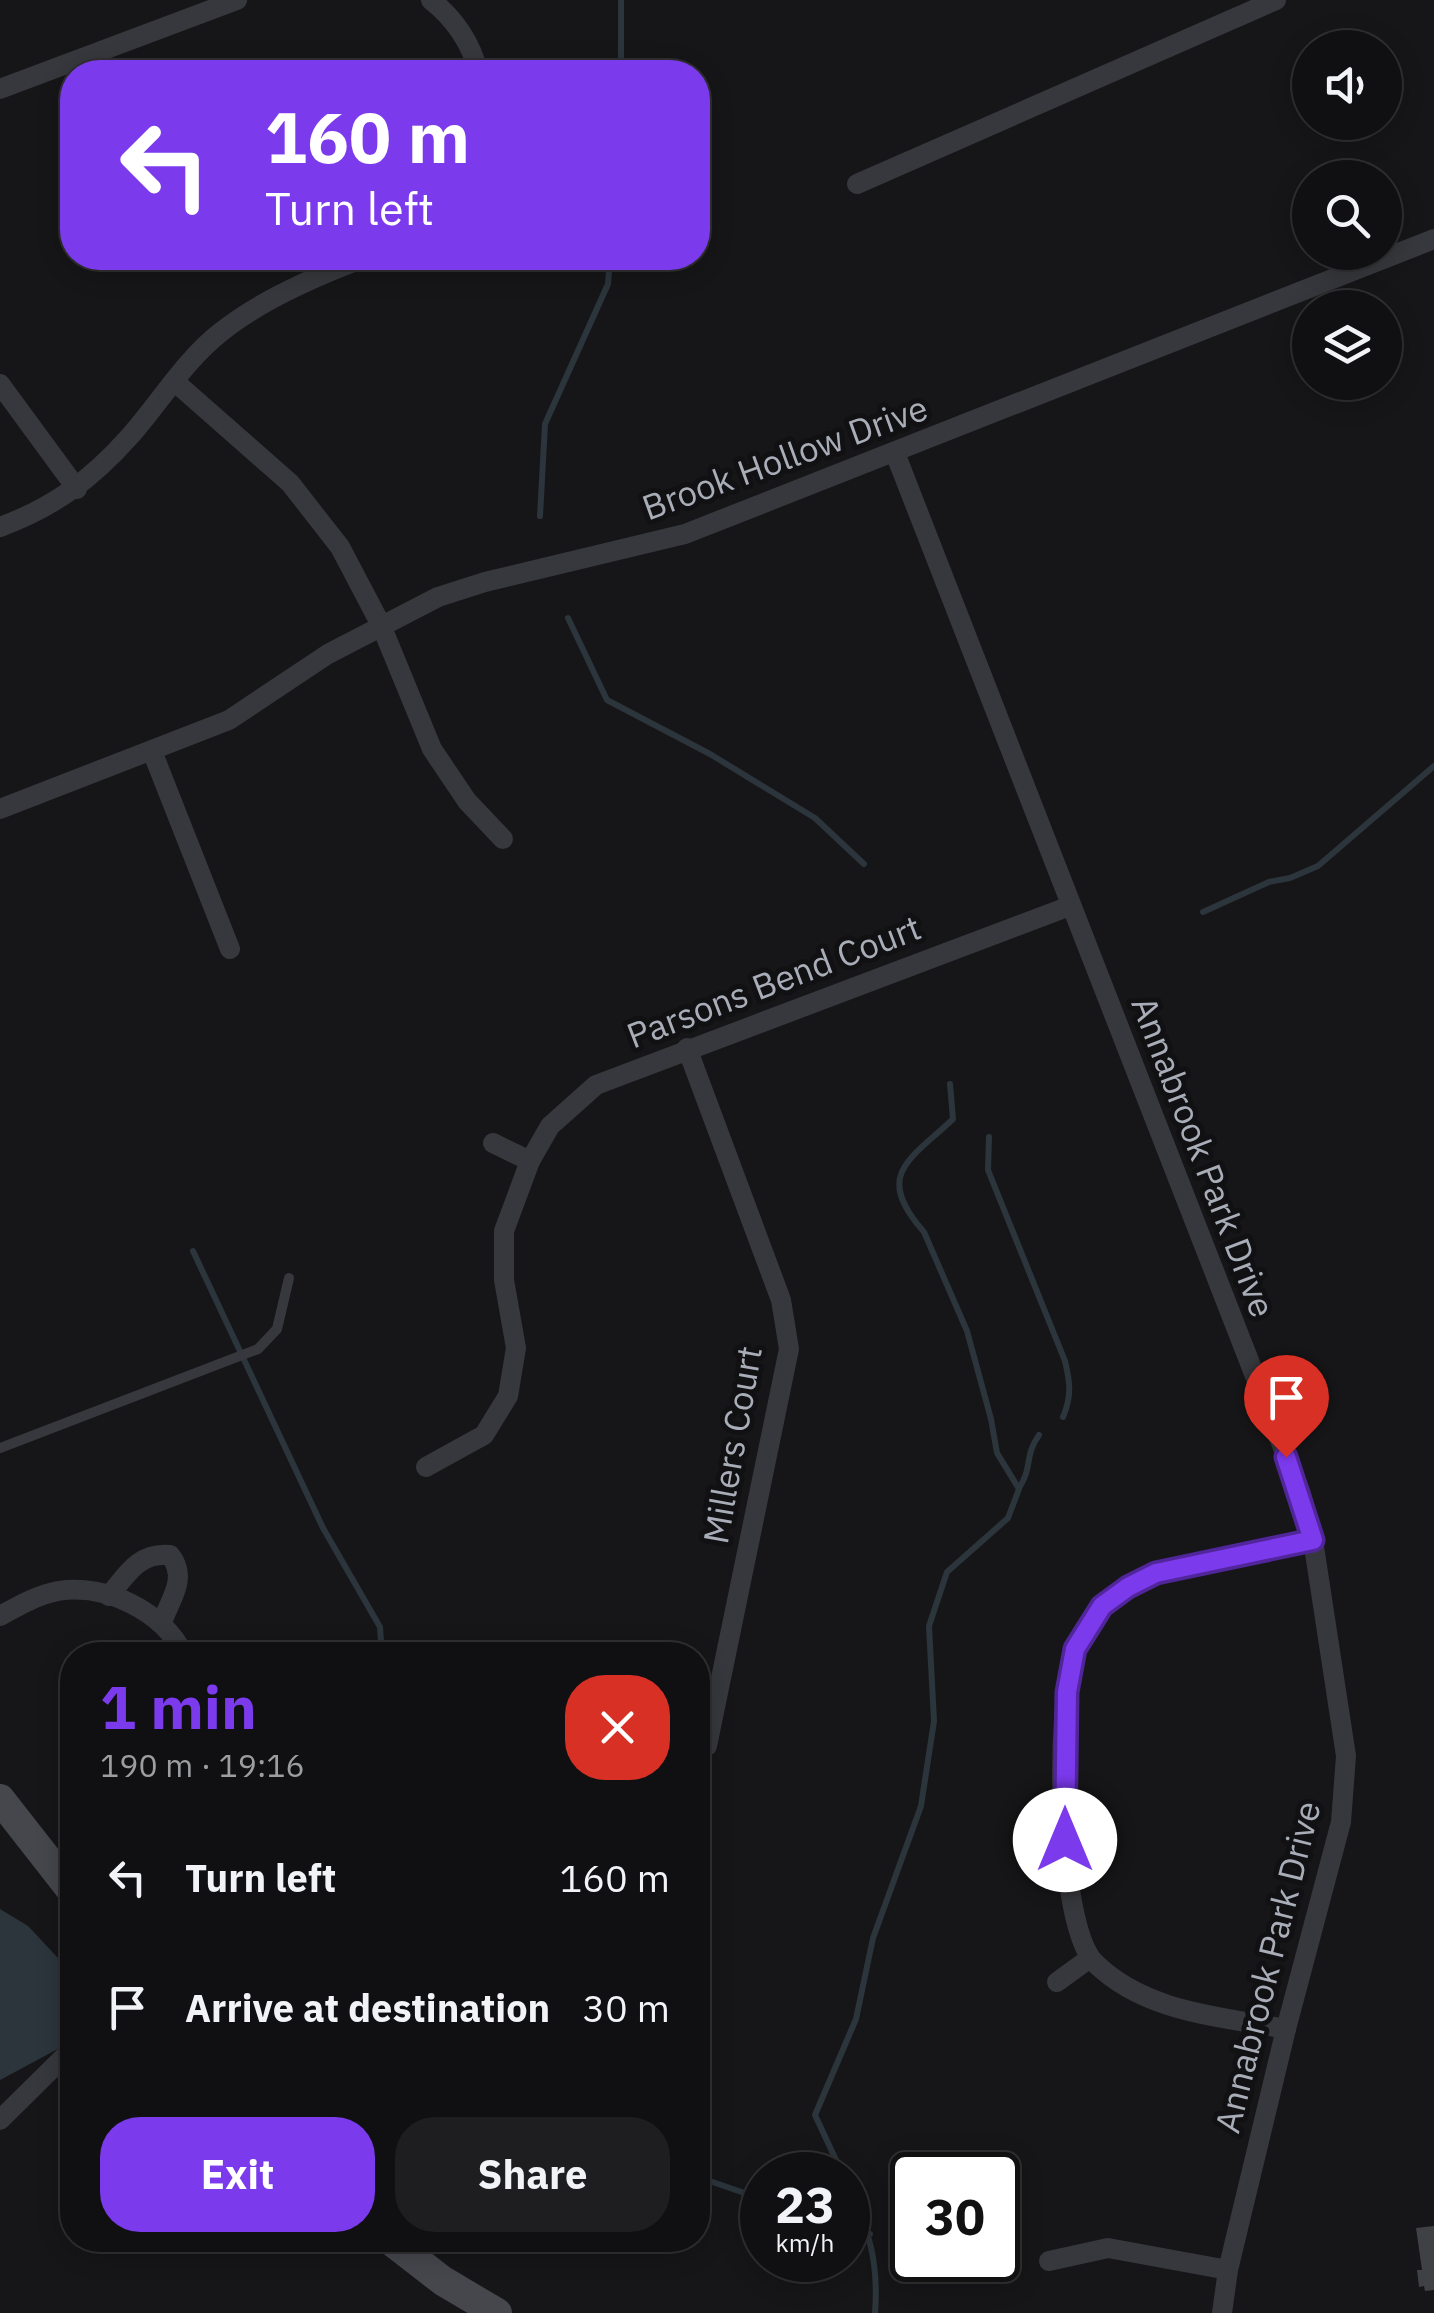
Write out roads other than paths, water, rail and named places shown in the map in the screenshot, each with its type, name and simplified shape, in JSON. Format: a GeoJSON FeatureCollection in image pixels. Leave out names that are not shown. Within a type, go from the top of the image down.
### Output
{"type":"FeatureCollection","features":[{"type":"Feature","properties":{"kind":"main road"},"geometry":{"type":"LineString","coordinates":[[0,1799],[60,1876]]}},
{"type":"Feature","properties":{"kind":"main road"},"geometry":{"type":"LineString","coordinates":[[406,2252],[497,2313]]}},
{"type":"Feature","properties":{"kind":"street"},"geometry":{"type":"LineString","coordinates":[[77,60],[237,0]]}},
{"type":"Feature","properties":{"kind":"street"},"geometry":{"type":"LineString","coordinates":[[432,0],[448,12],[475,60]]}},
{"type":"Feature","properties":{"kind":"street"},"geometry":{"type":"LineString","coordinates":[[857,184],[1276,0]]}},
{"type":"Feature","properties":{"kind":"street"},"geometry":{"type":"LineString","coordinates":[[0,89],[60,66]]}},
{"type":"Feature","properties":{"kind":"street","name":"Brook Hollow Drive"},"geometry":{"type":"LineString","coordinates":[[0,809],[229,720],[328,654],[438,596],[685,534],[1433,243]]}},
{"type":"Feature","properties":{"kind":"street"},"geometry":{"type":"LineString","coordinates":[[0,528],[78,489],[129,438],[174,381],[220,333],[271,302],[339,270]]}},
{"type":"Feature","properties":{"kind":"street"},"geometry":{"type":"LineString","coordinates":[[174,381],[290,482],[340,547],[381,625],[432,750],[468,801],[503,840]]}},
{"type":"Feature","properties":{"kind":"street"},"geometry":{"type":"LineString","coordinates":[[0,384],[78,489]]}},
{"type":"Feature","properties":{"kind":"street","name":"Annabrook Park Drive"},"geometry":{"type":"LineString","coordinates":[[895,453],[1300,1494],[1313,1540],[1346,1756],[1342,1822],[1286,2029],[1228,2270],[1222,2313]]}},
{"type":"Feature","properties":{"kind":"street"},"geometry":{"type":"LineString","coordinates":[[152,751],[230,949]]}},
{"type":"Feature","properties":{"kind":"street","name":"Parsons Bend Court"},"geometry":{"type":"LineString","coordinates":[[426,1467],[484,1435],[508,1396],[516,1348],[504,1280],[504,1231],[530,1161],[550,1126],[596,1085],[1070,906]]}},
{"type":"Feature","properties":{"kind":"street","name":"Millers Court"},"geometry":{"type":"LineString","coordinates":[[687,1048],[780,1300],[789,1349],[710,1727]]}},
{"type":"Feature","properties":{"kind":"street"},"geometry":{"type":"LineString","coordinates":[[493,1142],[530,1161]]}},
{"type":"Feature","properties":{"kind":"street"},"geometry":{"type":"LineString","coordinates":[[1286,2029],[1159,2004],[1112,1978],[1090,1958],[1078,1934],[1066,1874],[1064,1741],[1075,1649],[1102,1606],[1156,1573],[1313,1540]]}},
{"type":"Feature","properties":{"kind":"street"},"geometry":{"type":"LineString","coordinates":[[109,1596],[141,1558],[170,1555],[177,1564],[180,1581],[162,1622]]}},
{"type":"Feature","properties":{"kind":"street"},"geometry":{"type":"LineString","coordinates":[[0,1616],[62,1590],[109,1596],[162,1622],[178,1642]]}},
{"type":"Feature","properties":{"kind":"street"},"geometry":{"type":"LineString","coordinates":[[1057,1982],[1090,1958]]}},
{"type":"Feature","properties":{"kind":"street"},"geometry":{"type":"LineString","coordinates":[[0,2120],[60,2061]]}},
{"type":"Feature","properties":{"kind":"street"},"geometry":{"type":"LineString","coordinates":[[1048,2261],[1108,2248],[1228,2270]]}},
{"type":"Feature","properties":{"kind":"lane"},"geometry":{"type":"LineString","coordinates":[[0,1448],[258,1349],[277,1329],[288,1278]]}},
{"type":"Feature","properties":{"kind":"waterway"},"geometry":{"type":"LineString","coordinates":[[621,0],[621,60]]}},
{"type":"Feature","properties":{"kind":"waterway"},"geometry":{"type":"LineString","coordinates":[[540,516],[545,424],[608,284],[609,270]]}},
{"type":"Feature","properties":{"kind":"waterway"},"geometry":{"type":"LineString","coordinates":[[568,618],[607,700],[710,754],[815,818],[864,864]]}},
{"type":"Feature","properties":{"kind":"waterway"},"geometry":{"type":"LineString","coordinates":[[1203,912],[1269,882],[1318,866],[1434,766]]}},
{"type":"Feature","properties":{"kind":"waterway"},"geometry":{"type":"LineString","coordinates":[[832,2152],[815,2115],[856,2019],[873,1938],[921,1806],[934,1721],[929,1626],[947,1572],[1008,1518],[1019,1489],[997,1453],[967,1331],[924,1232],[901,1196],[899,1182],[911,1157],[953,1119],[950,1084]]}},
{"type":"Feature","properties":{"kind":"waterway"},"geometry":{"type":"LineString","coordinates":[[989,1137],[988,1170],[1065,1361],[1069,1389],[1063,1417]]}},
{"type":"Feature","properties":{"kind":"waterway"},"geometry":{"type":"LineString","coordinates":[[193,1251],[323,1528],[380,1627],[381,1642]]}},
{"type":"Feature","properties":{"kind":"waterway"},"geometry":{"type":"LineString","coordinates":[[1019,1488],[1039,1435]]}},
{"type":"Feature","properties":{"kind":"waterway"},"geometry":{"type":"LineString","coordinates":[[710,2181],[740,2191]]}},
{"type":"Feature","properties":{"kind":"waterway"},"geometry":{"type":"LineString","coordinates":[[870,2244],[875,2313]]}}]}
